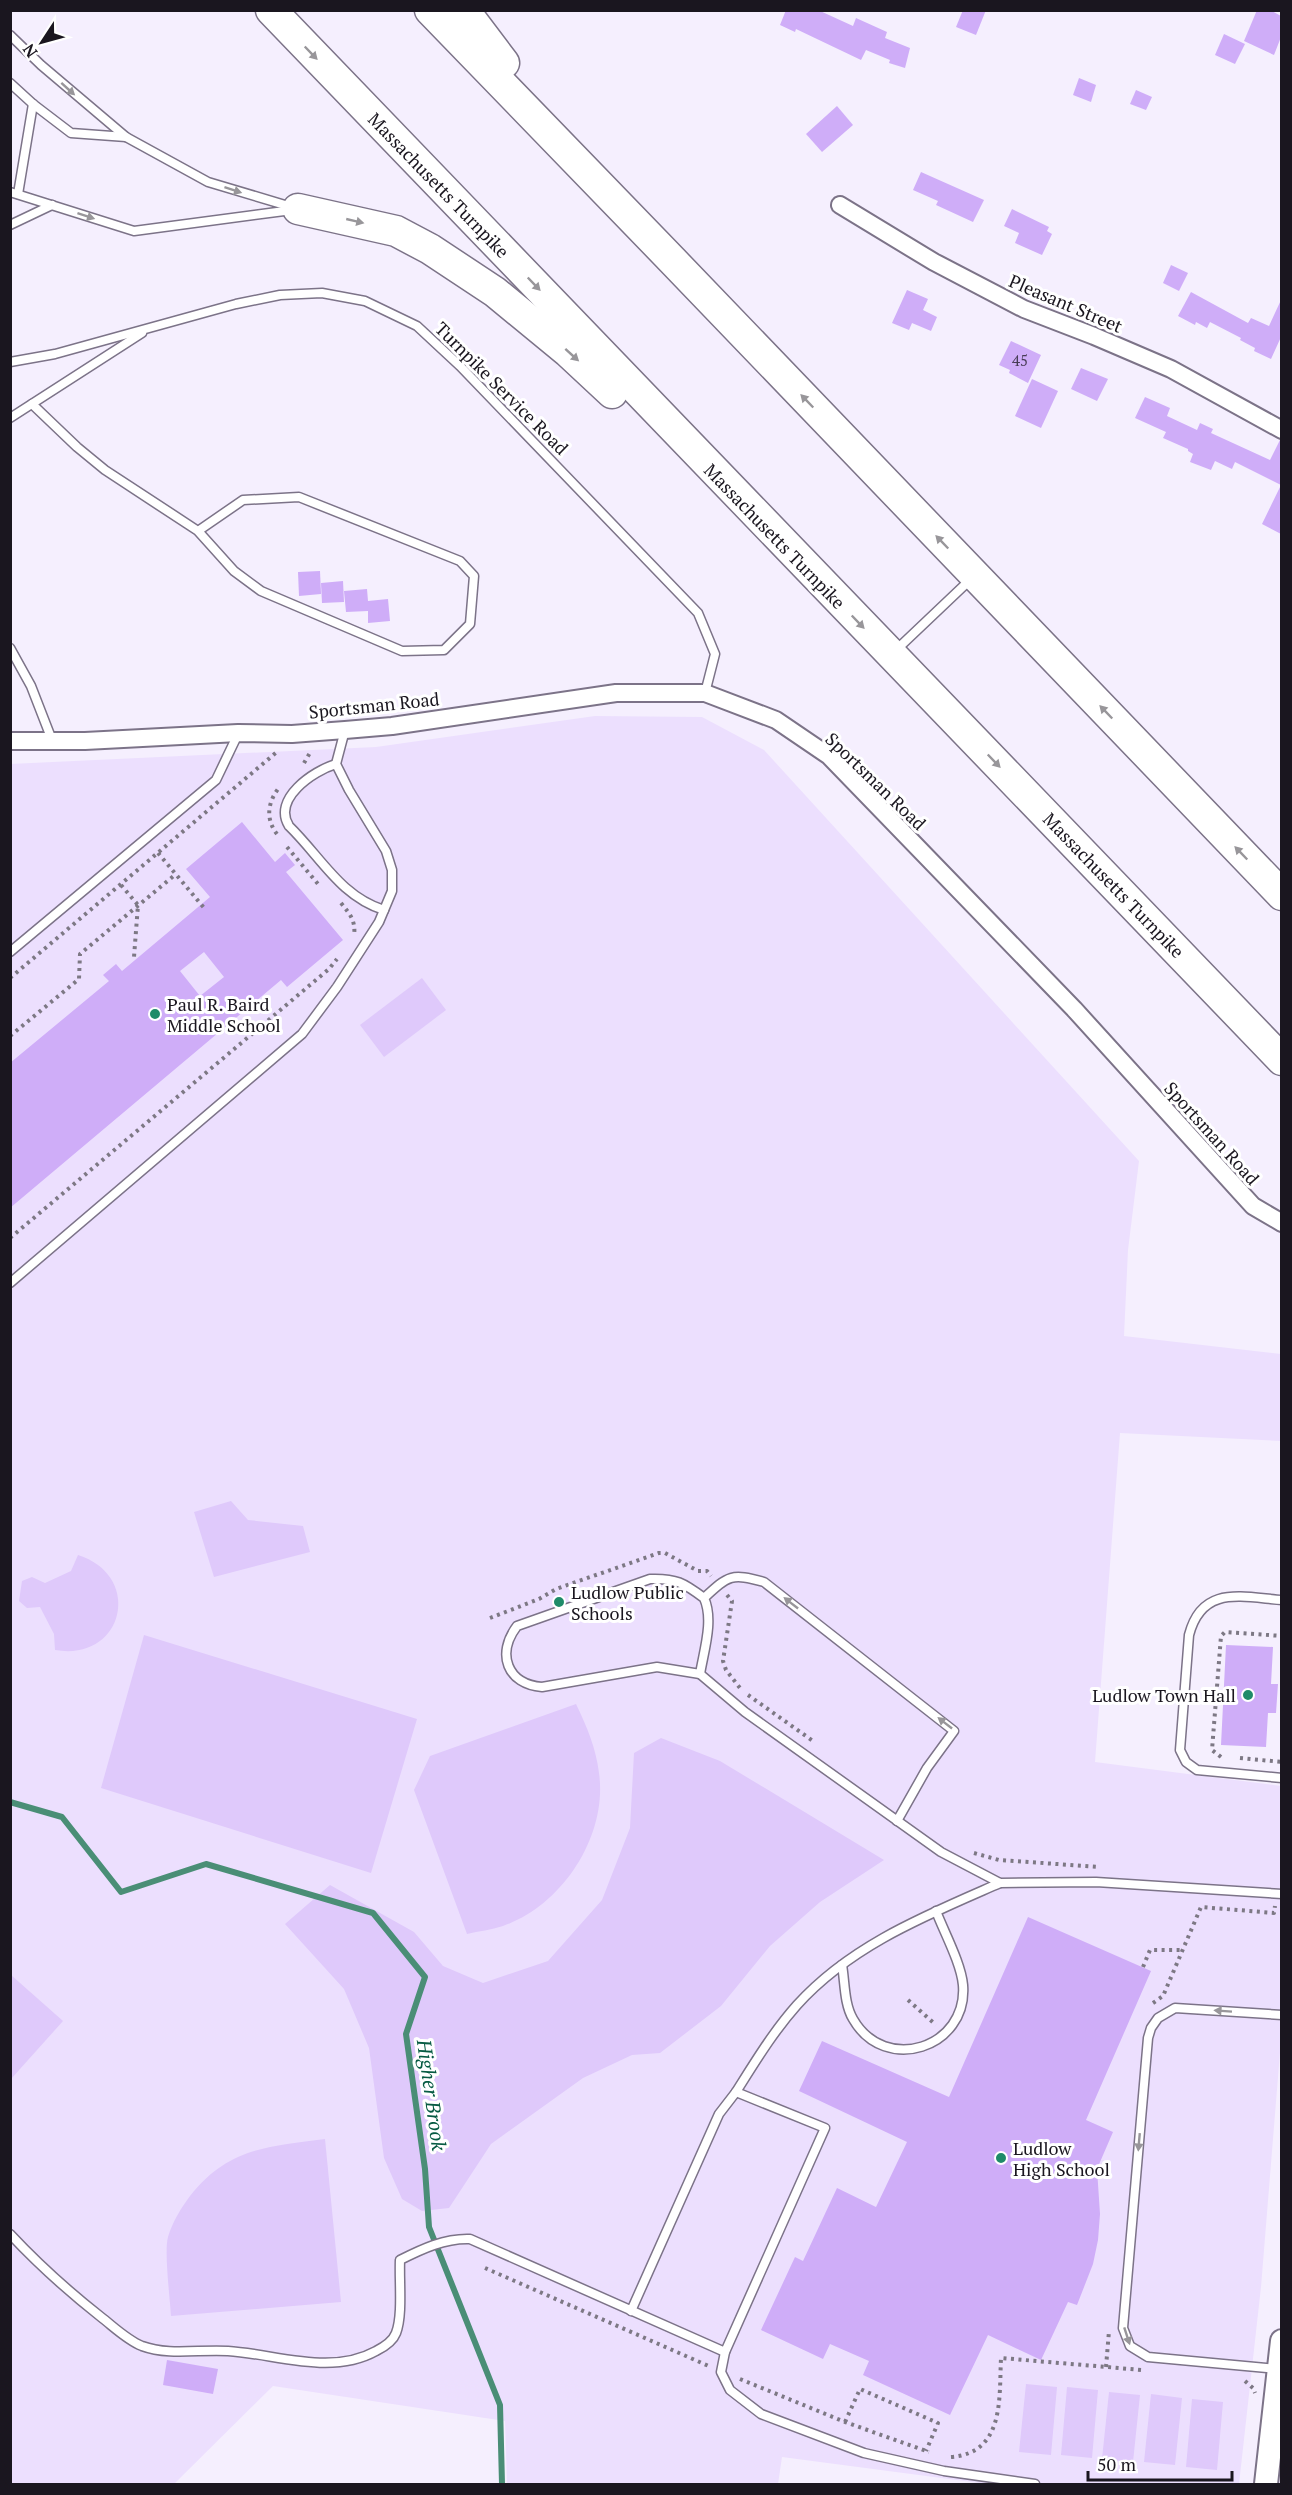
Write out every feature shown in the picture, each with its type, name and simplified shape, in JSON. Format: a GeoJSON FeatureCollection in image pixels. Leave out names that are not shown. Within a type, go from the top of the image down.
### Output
{"type":"FeatureCollection","features":[{"type":"Feature","properties":{"kind":"highway","name":"Massachusetts Turnpike"},"geometry":{"type":"LineString","coordinates":[[271,10],[1281,1060]]}},
{"type":"Feature","properties":{"kind":"highway"},"geometry":{"type":"LineString","coordinates":[[430,10],[1281,895]]}},
{"type":"Feature","properties":{"kind":"highway"},"geometry":{"type":"LineString","coordinates":[[464,10],[535,102],[638,225]]}},
{"type":"Feature","properties":{"kind":"highway"},"geometry":{"type":"LineString","coordinates":[[298,209],[396,231],[464,269],[568,352],[689,465],[812,574]]}},
{"type":"Feature","properties":{"kind":"main road"},"geometry":{"type":"LineString","coordinates":[[1266,2484],[1281,2342]]}},
{"type":"Feature","properties":{"kind":"street","name":"Pleasant Street"},"geometry":{"type":"LineString","coordinates":[[840,205],[934,262],[1024,309],[1171,369],[1281,430]]}},
{"type":"Feature","properties":{"kind":"street","name":"Sportsman Road"},"geometry":{"type":"LineString","coordinates":[[10,741],[238,733],[292,734],[392,726],[616,693],[705,693],[776,720],[829,756],[1074,1009],[1253,1206],[1281,1223]]}},
{"type":"Feature","properties":{"kind":"lane"},"geometry":{"type":"LineString","coordinates":[[11,35],[49,72],[126,137],[208,182],[298,209]]}},
{"type":"Feature","properties":{"kind":"lane"},"geometry":{"type":"LineString","coordinates":[[10,83],[71,133],[126,137]]}},
{"type":"Feature","properties":{"kind":"lane"},"geometry":{"type":"LineString","coordinates":[[33,104],[14,193],[134,231],[298,209]]}},
{"type":"Feature","properties":{"kind":"lane"},"geometry":{"type":"LineString","coordinates":[[10,225],[52,205]]}},
{"type":"Feature","properties":{"kind":"lane","name":"Turnpike Service Road"},"geometry":{"type":"LineString","coordinates":[[10,362],[55,354],[236,304],[280,295],[322,293],[365,301],[417,326],[460,366],[698,613],[715,654],[705,693]]}},
{"type":"Feature","properties":{"kind":"lane"},"geometry":{"type":"LineString","coordinates":[[10,418],[150,328]]}},
{"type":"Feature","properties":{"kind":"lane"},"geometry":{"type":"LineString","coordinates":[[32,404],[105,470],[198,531],[234,571],[261,591],[402,651],[444,650],[470,624],[474,576],[460,561],[299,497],[243,500],[198,531]]}},
{"type":"Feature","properties":{"kind":"lane"},"geometry":{"type":"LineString","coordinates":[[891,656],[974,576]]}},
{"type":"Feature","properties":{"kind":"lane"},"geometry":{"type":"LineString","coordinates":[[10,648],[31,686],[52,740]]}},
{"type":"Feature","properties":{"kind":"lane"},"geometry":{"type":"LineString","coordinates":[[10,1283],[302,1034],[337,987],[379,922],[392,891],[392,870],[386,851],[336,764],[345,730]]}},
{"type":"Feature","properties":{"kind":"lane"},"geometry":{"type":"LineString","coordinates":[[10,952],[216,780],[238,733]]}},
{"type":"Feature","properties":{"kind":"lane"},"geometry":{"type":"LineString","coordinates":[[336,764],[321,768],[290,795],[285,805],[284,816],[289,826],[351,894],[366,904],[384,910]]}},
{"type":"Feature","properties":{"kind":"lane"},"geometry":{"type":"LineString","coordinates":[[704,1598],[719,1585],[738,1575],[764,1582],[954,1731],[927,1768],[897,1821]]}},
{"type":"Feature","properties":{"kind":"lane"},"geometry":{"type":"LineString","coordinates":[[700,1674],[709,1607],[704,1598],[688,1586],[671,1578],[650,1578],[517,1626],[505,1646],[506,1662],[515,1676],[529,1686],[542,1687],[657,1667],[700,1674],[745,1712],[941,1852],[1000,1883]]}},
{"type":"Feature","properties":{"kind":"lane"},"geometry":{"type":"LineString","coordinates":[[1281,1600],[1230,1596],[1201,1608],[1193,1619],[1180,1750],[1186,1762],[1197,1770],[1281,1778]]}},
{"type":"Feature","properties":{"kind":"lane"},"geometry":{"type":"LineString","coordinates":[[631,2311],[719,2114],[763,2049],[796,2006],[864,1949],[936,1911],[1000,1883],[1096,1882],[1281,1894]]}},
{"type":"Feature","properties":{"kind":"lane"},"geometry":{"type":"LineString","coordinates":[[843,1965],[846,1998],[852,2018],[863,2032],[878,2044],[895,2049],[913,2049],[931,2044],[946,2033],[957,2018],[962,2001],[963,1983],[936,1911]]}},
{"type":"Feature","properties":{"kind":"lane"},"geometry":{"type":"LineString","coordinates":[[1278,2369],[1148,2357],[1130,2346],[1123,2328],[1148,2038],[1151,2028],[1158,2018],[1175,2008],[1281,2016]]}},
{"type":"Feature","properties":{"kind":"lane"},"geometry":{"type":"LineString","coordinates":[[736,2092],[825,2128],[725,2352],[721,2372],[730,2390],[761,2414],[864,2453],[966,2475],[1035,2484]]}},
{"type":"Feature","properties":{"kind":"lane"},"geometry":{"type":"LineString","coordinates":[[10,2234],[53,2279],[125,2336],[141,2346],[159,2351],[228,2351],[311,2362],[341,2362],[370,2354],[386,2346],[396,2334],[399,2315],[400,2260],[455,2239],[470,2239],[725,2352]]}},
{"type":"Feature","properties":{"kind":"path"},"geometry":{"type":"LineString","coordinates":[[10,978],[281,749]]}},
{"type":"Feature","properties":{"kind":"path"},"geometry":{"type":"LineString","coordinates":[[300,767],[308,759],[311,751]]}},
{"type":"Feature","properties":{"kind":"path"},"geometry":{"type":"LineString","coordinates":[[283,782],[273,795],[268,810],[270,825],[318,884],[326,884]]}},
{"type":"Feature","properties":{"kind":"path"},"geometry":{"type":"LineString","coordinates":[[158,853],[205,909]]}},
{"type":"Feature","properties":{"kind":"path"},"geometry":{"type":"LineString","coordinates":[[10,1036],[79,979],[80,954],[176,874]]}},
{"type":"Feature","properties":{"kind":"path"},"geometry":{"type":"LineString","coordinates":[[121,885],[138,905],[134,957]]}},
{"type":"Feature","properties":{"kind":"path"},"geometry":{"type":"LineString","coordinates":[[339,900],[351,916],[355,926],[354,937],[348,945]]}},
{"type":"Feature","properties":{"kind":"path"},"geometry":{"type":"LineString","coordinates":[[10,1238],[329,969],[341,953]]}},
{"type":"Feature","properties":{"kind":"path"},"geometry":{"type":"LineString","coordinates":[[490,1618],[540,1599],[556,1589],[659,1553],[665,1553],[699,1571],[707,1571],[732,1601],[723,1661],[726,1670],[743,1691],[817,1744]]}},
{"type":"Feature","properties":{"kind":"path"},"geometry":{"type":"LineString","coordinates":[[1281,1636],[1225,1632],[1221,1636],[1212,1750],[1218,1756],[1281,1762]]}},
{"type":"Feature","properties":{"kind":"path"},"geometry":{"type":"LineString","coordinates":[[964,1848],[999,1860],[1106,1867]]}},
{"type":"Feature","properties":{"kind":"path"},"geometry":{"type":"LineString","coordinates":[[1143,1967],[1150,1950],[1182,1950]]}},
{"type":"Feature","properties":{"kind":"path"},"geometry":{"type":"LineString","coordinates":[[908,2000],[946,2033]]}},
{"type":"Feature","properties":{"kind":"path"},"geometry":{"type":"LineString","coordinates":[[485,2268],[721,2372],[845,2422],[934,2454]]}},
{"type":"Feature","properties":{"kind":"path"},"geometry":{"type":"LineString","coordinates":[[943,2456],[967,2455],[979,2448],[988,2438],[999,2412],[1001,2358],[1151,2371]]}},
{"type":"Feature","properties":{"kind":"path"},"geometry":{"type":"LineString","coordinates":[[1241,2379],[1254,2388],[1255,2406],[1274,2408]]}},
{"type":"Feature","properties":{"kind":"path"},"geometry":{"type":"LineString","coordinates":[[845,2422],[860,2389],[938,2423],[926,2451]]}},
{"type":"Feature","properties":{"kind":"shaded area","name":"Ludlow Public Schools"},"geometry":{"type":"Polygon","coordinates":[[[595,716],[702,717],[764,750],[1139,1161],[1128,1250],[1124,1336],[1281,1354],[1281,1441],[1120,1433],[1095,1762],[1281,1786],[1281,2040],[1261,2287],[1239,2484],[987,2484],[782,2457],[778,2484],[507,2484],[505,2421],[273,2386],[174,2484],[11,2484],[10,764],[376,747],[595,716]]]}},
{"type":"Feature","properties":{"kind":"shaded area"},"geometry":{"type":"Polygon","coordinates":[[[422,978],[446,1010],[384,1057],[360,1025],[422,978]]]}},
{"type":"Feature","properties":{"kind":"shaded area"},"geometry":{"type":"Polygon","coordinates":[[[231,1501],[248,1520],[303,1526],[310,1552],[214,1577],[194,1512],[231,1501]]]}},
{"type":"Feature","properties":{"kind":"shaded area"},"geometry":{"type":"Polygon","coordinates":[[[78,1555],[99,1566],[112,1580],[118,1597],[117,1615],[110,1631],[97,1643],[79,1650],[55,1650],[54,1634],[40,1607],[27,1608],[19,1601],[22,1581],[32,1577],[45,1583],[71,1571],[78,1555]]]}},
{"type":"Feature","properties":{"kind":"shaded area"},"geometry":{"type":"Polygon","coordinates":[[[144,1635],[417,1719],[371,1873],[101,1788],[144,1635]]]}},
{"type":"Feature","properties":{"kind":"shaded area"},"geometry":{"type":"Polygon","coordinates":[[[576,1704],[596,1755],[599,1773],[600,1797],[596,1821],[588,1844],[562,1885],[544,1903],[503,1926],[467,1934],[414,1790],[430,1756],[576,1704]]]}},
{"type":"Feature","properties":{"kind":"shaded area"},"geometry":{"type":"Polygon","coordinates":[[[661,1738],[720,1761],[884,1860],[820,1902],[770,1946],[721,2006],[660,2053],[632,2055],[583,2078],[491,2144],[449,2208],[422,2211],[402,2199],[384,2158],[369,2048],[344,1989],[285,1924],[330,1885],[414,1932],[443,1966],[483,1983],[548,1961],[602,1900],[630,1828],[634,1753],[661,1738]]]}},
{"type":"Feature","properties":{"kind":"shaded area"},"geometry":{"type":"Polygon","coordinates":[[[11,1975],[63,2021],[11,2079],[11,1975]]]}},
{"type":"Feature","properties":{"kind":"shaded area"},"geometry":{"type":"Polygon","coordinates":[[[325,2139],[341,2302],[171,2316],[167,2264],[168,2237],[177,2216],[190,2196],[220,2168],[251,2152],[285,2144],[325,2139]]]}},
{"type":"Feature","properties":{"kind":"shaded area"},"geometry":{"type":"Polygon","coordinates":[[[1026,2384],[1057,2387],[1051,2455],[1019,2452],[1026,2384]]]}},
{"type":"Feature","properties":{"kind":"shaded area"},"geometry":{"type":"Polygon","coordinates":[[[1067,2387],[1098,2390],[1092,2458],[1061,2455],[1067,2387]]]}},
{"type":"Feature","properties":{"kind":"shaded area"},"geometry":{"type":"Polygon","coordinates":[[[1109,2392],[1140,2395],[1133,2462],[1102,2459],[1109,2392]]]}},
{"type":"Feature","properties":{"kind":"shaded area"},"geometry":{"type":"Polygon","coordinates":[[[1151,2394],[1182,2398],[1175,2465],[1144,2462],[1151,2394]]]}},
{"type":"Feature","properties":{"kind":"shaded area"},"geometry":{"type":"Polygon","coordinates":[[[1192,2399],[1223,2402],[1217,2470],[1186,2467],[1192,2399]]]}},
{"type":"Feature","properties":{"kind":"building"},"geometry":{"type":"Polygon","coordinates":[[[786,10],[818,10],[853,26],[856,18],[887,32],[885,38],[910,48],[905,68],[889,63],[890,60],[866,50],[861,60],[796,29],[795,32],[780,25],[786,10]]]}},
{"type":"Feature","properties":{"kind":"building"},"geometry":{"type":"Polygon","coordinates":[[[963,10],[986,10],[976,35],[956,27],[963,10]]]}},
{"type":"Feature","properties":{"kind":"building"},"geometry":{"type":"Polygon","coordinates":[[[1257,10],[1270,10],[1281,16],[1281,37],[1274,55],[1244,41],[1257,10]]]}},
{"type":"Feature","properties":{"kind":"building"},"geometry":{"type":"Polygon","coordinates":[[[1224,34],[1245,44],[1235,64],[1215,55],[1224,34]]]}},
{"type":"Feature","properties":{"kind":"building"},"geometry":{"type":"Polygon","coordinates":[[[1079,78],[1096,85],[1091,102],[1073,95],[1079,78]]]}},
{"type":"Feature","properties":{"kind":"building"},"geometry":{"type":"Polygon","coordinates":[[[1136,90],[1152,97],[1146,110],[1130,104],[1136,90]]]}},
{"type":"Feature","properties":{"kind":"building"},"geometry":{"type":"Polygon","coordinates":[[[837,106],[853,125],[822,152],[806,134],[837,106]]]}},
{"type":"Feature","properties":{"kind":"building"},"geometry":{"type":"Polygon","coordinates":[[[921,172],[984,200],[973,222],[936,205],[938,201],[913,190],[921,172]]]}},
{"type":"Feature","properties":{"kind":"building"},"geometry":{"type":"Polygon","coordinates":[[[1012,209],[1049,227],[1047,231],[1052,234],[1042,255],[1015,243],[1019,233],[1004,226],[1012,209]]]}},
{"type":"Feature","properties":{"kind":"building"},"geometry":{"type":"Polygon","coordinates":[[[1171,265],[1188,273],[1179,291],[1163,283],[1171,265]]]}},
{"type":"Feature","properties":{"kind":"building"},"geometry":{"type":"Polygon","coordinates":[[[907,290],[928,299],[923,310],[937,317],[931,331],[912,323],[909,330],[892,323],[907,290]]]}},
{"type":"Feature","properties":{"kind":"building"},"geometry":{"type":"Polygon","coordinates":[[[1191,292],[1248,323],[1251,318],[1269,326],[1281,300],[1281,337],[1271,359],[1254,351],[1255,348],[1240,340],[1241,338],[1210,322],[1207,328],[1196,322],[1195,325],[1178,316],[1191,292]]]}},
{"type":"Feature","properties":{"kind":"building"},"geometry":{"type":"Polygon","coordinates":[[[1011,341],[1041,355],[1028,383],[999,365],[1011,341]]]}},
{"type":"Feature","properties":{"kind":"building"},"geometry":{"type":"Polygon","coordinates":[[[1081,368],[1108,379],[1097,401],[1071,389],[1081,368]]]}},
{"type":"Feature","properties":{"kind":"building"},"geometry":{"type":"Polygon","coordinates":[[[1032,379],[1058,391],[1041,428],[1015,416],[1032,379]]]}},
{"type":"Feature","properties":{"kind":"building"},"geometry":{"type":"Polygon","coordinates":[[[1145,397],[1170,408],[1167,416],[1197,430],[1200,423],[1213,429],[1211,433],[1270,460],[1281,440],[1281,485],[1235,462],[1232,469],[1215,461],[1211,470],[1190,462],[1193,454],[1188,449],[1163,438],[1166,432],[1135,418],[1145,397]]]}},
{"type":"Feature","properties":{"kind":"building"},"geometry":{"type":"Polygon","coordinates":[[[1281,485],[1281,534],[1262,524],[1281,485]]]}},
{"type":"Feature","properties":{"kind":"building"},"geometry":{"type":"Polygon","coordinates":[[[320,571],[321,594],[299,596],[298,572],[320,571]]]}},
{"type":"Feature","properties":{"kind":"building"},"geometry":{"type":"Polygon","coordinates":[[[343,581],[344,602],[322,603],[321,583],[343,581]]]}},
{"type":"Feature","properties":{"kind":"building"},"geometry":{"type":"Polygon","coordinates":[[[367,589],[368,601],[388,599],[390,621],[368,623],[368,611],[346,612],[344,591],[367,589]]]}},
{"type":"Feature","properties":{"kind":"building","name":"Paul R. Baird Middle School"},"geometry":{"type":"Polygon","coordinates":[[[242,822],[275,862],[285,853],[295,865],[286,872],[343,940],[287,987],[281,980],[10,1208],[10,1063],[109,981],[103,975],[116,964],[122,971],[210,897],[186,869],[242,822]],[[204,952],[180,971],[200,996],[224,977],[204,952]]]}},
{"type":"Feature","properties":{"kind":"building"},"geometry":{"type":"Polygon","coordinates":[[[1226,1645],[1273,1647],[1271,1684],[1278,1684],[1276,1713],[1268,1713],[1266,1747],[1221,1745],[1226,1645]]]}},
{"type":"Feature","properties":{"kind":"building","name":"Ludlow High School"},"geometry":{"type":"Polygon","coordinates":[[[1028,1917],[1151,1971],[1086,2120],[1113,2132],[1097,2169],[1100,2214],[1098,2240],[1093,2264],[1077,2305],[1068,2302],[1041,2360],[988,2335],[950,2415],[863,2375],[869,2361],[830,2344],[823,2359],[761,2330],[795,2257],[803,2261],[837,2188],[876,2207],[907,2142],[799,2091],[822,2041],[949,2097],[1028,1917]]]}},
{"type":"Feature","properties":{"kind":"building"},"geometry":{"type":"Polygon","coordinates":[[[167,2360],[218,2369],[213,2394],[163,2385],[167,2360]]]}},
{"type":"Feature","properties":{"kind":"waterway","name":"Higher Brook"},"geometry":{"type":"LineString","coordinates":[[10,1802],[62,1817],[121,1892],[206,1864],[373,1913],[425,1977],[406,2034],[425,2169],[429,2227],[500,2405],[502,2484]]}},
{"type":"Feature","properties":{"kind":"place","name":"Paul R. Baird Middle School"},"geometry":{"type":"Point","coordinates":[155,1014]}},
{"type":"Feature","properties":{"kind":"place","name":"Ludlow Public Schools"},"geometry":{"type":"Point","coordinates":[559,1602]}},
{"type":"Feature","properties":{"kind":"place","name":"Ludlow Town Hall"},"geometry":{"type":"Point","coordinates":[1248,1695]}},
{"type":"Feature","properties":{"kind":"place","name":"Ludlow High School"},"geometry":{"type":"Point","coordinates":[1001,2158]}}]}
